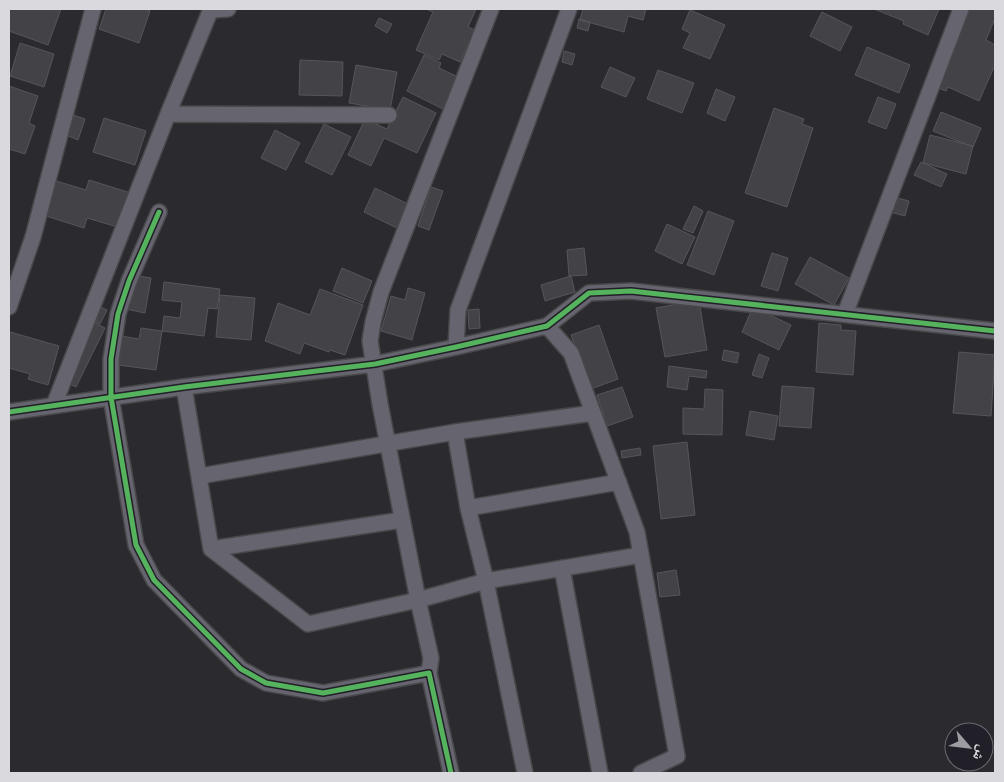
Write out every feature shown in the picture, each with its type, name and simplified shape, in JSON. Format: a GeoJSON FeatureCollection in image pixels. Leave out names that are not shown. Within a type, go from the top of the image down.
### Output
{"type":"FeatureCollection","features":[{"type":"Feature","properties":{"kind":"street"},"geometry":{"type":"LineString","coordinates":[[9,307],[33,237],[93,9]]}},
{"type":"Feature","properties":{"kind":"street"},"geometry":{"type":"LineString","coordinates":[[54,405],[211,9],[228,9]]}},
{"type":"Feature","properties":{"kind":"street"},"geometry":{"type":"LineString","coordinates":[[451,773],[429,673],[431,658],[402,520],[370,341],[373,322],[382,292],[491,9]]}},
{"type":"Feature","properties":{"kind":"street"},"geometry":{"type":"LineString","coordinates":[[456,347],[458,310],[569,9]]}},
{"type":"Feature","properties":{"kind":"street"},"geometry":{"type":"LineString","coordinates":[[845,314],[962,9]]}},
{"type":"Feature","properties":{"kind":"street"},"geometry":{"type":"LineString","coordinates":[[168,114],[389,115]]}},
{"type":"Feature","properties":{"kind":"street"},"geometry":{"type":"LineString","coordinates":[[159,212],[129,281],[118,314],[110,360],[111,397],[136,545],[154,580],[241,669],[266,683],[323,693],[429,673]]}},
{"type":"Feature","properties":{"kind":"street"},"geometry":{"type":"LineString","coordinates":[[9,412],[184,387],[374,364],[547,326],[590,293],[598,292],[631,291],[995,331]]}},
{"type":"Feature","properties":{"kind":"street"},"geometry":{"type":"LineString","coordinates":[[547,326],[570,353],[637,532],[677,756],[641,773]]}},
{"type":"Feature","properties":{"kind":"street"},"geometry":{"type":"LineString","coordinates":[[184,387],[212,549],[308,624],[418,600],[486,581],[641,554]]}},
{"type":"Feature","properties":{"kind":"street"},"geometry":{"type":"LineString","coordinates":[[200,476],[455,432],[593,413]]}},
{"type":"Feature","properties":{"kind":"street"},"geometry":{"type":"LineString","coordinates":[[455,432],[468,508],[486,581],[525,773]]}},
{"type":"Feature","properties":{"kind":"street"},"geometry":{"type":"LineString","coordinates":[[468,508],[619,482]]}},
{"type":"Feature","properties":{"kind":"street"},"geometry":{"type":"LineString","coordinates":[[212,549],[402,520]]}},
{"type":"Feature","properties":{"kind":"street"},"geometry":{"type":"LineString","coordinates":[[562,568],[600,773]]}},
{"type":"Feature","properties":{"kind":"building"},"geometry":{"type":"Polygon","coordinates":[[[9,9],[61,9],[48,45],[9,31],[9,9]]]}},
{"type":"Feature","properties":{"kind":"building"},"geometry":{"type":"Polygon","coordinates":[[[106,9],[144,9],[150,11],[139,43],[99,29],[106,9]]]}},
{"type":"Feature","properties":{"kind":"building"},"geometry":{"type":"Polygon","coordinates":[[[426,9],[476,9],[468,27],[475,30],[460,62],[442,54],[439,60],[416,50],[433,12],[426,9]]]}},
{"type":"Feature","properties":{"kind":"building"},"geometry":{"type":"Polygon","coordinates":[[[583,9],[646,9],[643,20],[628,16],[624,32],[580,20],[583,9]]]}},
{"type":"Feature","properties":{"kind":"building"},"geometry":{"type":"Polygon","coordinates":[[[874,9],[939,9],[928,35],[903,24],[904,21],[874,9]]]}},
{"type":"Feature","properties":{"kind":"building"},"geometry":{"type":"Polygon","coordinates":[[[958,9],[995,9],[995,18],[986,40],[995,45],[995,65],[979,101],[948,87],[946,91],[926,83],[958,9]]]}},
{"type":"Feature","properties":{"kind":"building"},"geometry":{"type":"Polygon","coordinates":[[[690,10],[725,25],[710,59],[683,48],[690,33],[682,29],[690,10]]]}},
{"type":"Feature","properties":{"kind":"building"},"geometry":{"type":"Polygon","coordinates":[[[822,12],[852,27],[840,51],[810,36],[822,12]]]}},
{"type":"Feature","properties":{"kind":"building"},"geometry":{"type":"Polygon","coordinates":[[[379,18],[392,24],[387,33],[375,26],[379,18]]]}},
{"type":"Feature","properties":{"kind":"building"},"geometry":{"type":"Polygon","coordinates":[[[579,19],[590,22],[588,31],[577,28],[579,19]]]}},
{"type":"Feature","properties":{"kind":"building"},"geometry":{"type":"Polygon","coordinates":[[[20,43],[54,54],[44,87],[10,76],[20,43]]]}},
{"type":"Feature","properties":{"kind":"building"},"geometry":{"type":"Polygon","coordinates":[[[867,47],[910,65],[899,93],[855,75],[867,47]]]}},
{"type":"Feature","properties":{"kind":"building"},"geometry":{"type":"Polygon","coordinates":[[[564,51],[575,54],[572,65],[562,62],[564,51]]]}},
{"type":"Feature","properties":{"kind":"building"},"geometry":{"type":"Polygon","coordinates":[[[424,55],[441,63],[439,68],[460,78],[445,110],[407,91],[424,55]]]}},
{"type":"Feature","properties":{"kind":"building"},"geometry":{"type":"Polygon","coordinates":[[[300,60],[343,62],[342,96],[299,95],[300,60]]]}},
{"type":"Feature","properties":{"kind":"building"},"geometry":{"type":"Polygon","coordinates":[[[356,65],[397,72],[390,110],[349,103],[356,65]]]}},
{"type":"Feature","properties":{"kind":"building"},"geometry":{"type":"Polygon","coordinates":[[[610,67],[635,78],[626,97],[601,87],[610,67]]]}},
{"type":"Feature","properties":{"kind":"building"},"geometry":{"type":"Polygon","coordinates":[[[658,70],[694,83],[682,113],[647,99],[658,70]]]}},
{"type":"Feature","properties":{"kind":"building"},"geometry":{"type":"Polygon","coordinates":[[[9,86],[38,96],[29,123],[35,126],[25,154],[9,149],[9,86]]]}},
{"type":"Feature","properties":{"kind":"building"},"geometry":{"type":"Polygon","coordinates":[[[716,89],[735,97],[725,121],[707,113],[716,89]]]}},
{"type":"Feature","properties":{"kind":"building"},"geometry":{"type":"Polygon","coordinates":[[[403,97],[436,113],[417,153],[384,138],[371,166],[348,155],[365,119],[387,129],[403,97]]]}},
{"type":"Feature","properties":{"kind":"building"},"geometry":{"type":"Polygon","coordinates":[[[878,97],[896,104],[886,129],[868,122],[878,97]]]}},
{"type":"Feature","properties":{"kind":"building"},"geometry":{"type":"Polygon","coordinates":[[[774,108],[804,119],[802,124],[813,128],[787,207],[745,193],[774,108]]]}},
{"type":"Feature","properties":{"kind":"building"},"geometry":{"type":"Polygon","coordinates":[[[941,112],[981,128],[973,147],[933,131],[941,112]]]}},
{"type":"Feature","properties":{"kind":"building"},"geometry":{"type":"Polygon","coordinates":[[[73,115],[85,119],[78,140],[66,135],[73,115]]]}},
{"type":"Feature","properties":{"kind":"building"},"geometry":{"type":"Polygon","coordinates":[[[104,118],[146,131],[135,165],[93,152],[104,118]]]}},
{"type":"Feature","properties":{"kind":"building"},"geometry":{"type":"Polygon","coordinates":[[[324,124],[351,137],[332,175],[305,162],[324,124]]]}},
{"type":"Feature","properties":{"kind":"building"},"geometry":{"type":"Polygon","coordinates":[[[275,130],[300,143],[286,170],[261,158],[275,130]]]}},
{"type":"Feature","properties":{"kind":"building"},"geometry":{"type":"Polygon","coordinates":[[[930,135],[973,146],[966,174],[923,163],[930,135]]]}},
{"type":"Feature","properties":{"kind":"building"},"geometry":{"type":"Polygon","coordinates":[[[921,162],[947,174],[941,187],[914,175],[921,162]]]}},
{"type":"Feature","properties":{"kind":"building"},"geometry":{"type":"Polygon","coordinates":[[[53,180],[86,190],[89,180],[131,193],[121,228],[87,218],[84,228],[43,215],[53,180]]]}},
{"type":"Feature","properties":{"kind":"building"},"geometry":{"type":"Polygon","coordinates":[[[431,187],[443,191],[429,230],[418,226],[431,187]]]}},
{"type":"Feature","properties":{"kind":"building"},"geometry":{"type":"Polygon","coordinates":[[[375,188],[414,207],[403,231],[364,212],[375,188]]]}},
{"type":"Feature","properties":{"kind":"building"},"geometry":{"type":"Polygon","coordinates":[[[894,197],[909,201],[905,216],[890,212],[894,197]]]}},
{"type":"Feature","properties":{"kind":"building"},"geometry":{"type":"Polygon","coordinates":[[[694,206],[703,211],[693,233],[683,229],[694,206]]]}},
{"type":"Feature","properties":{"kind":"building"},"geometry":{"type":"Polygon","coordinates":[[[708,211],[734,221],[714,275],[687,265],[708,211]]]}},
{"type":"Feature","properties":{"kind":"building"},"geometry":{"type":"Polygon","coordinates":[[[667,224],[695,237],[682,264],[655,251],[667,224]]]}},
{"type":"Feature","properties":{"kind":"building"},"geometry":{"type":"Polygon","coordinates":[[[584,248],[587,275],[569,276],[567,250],[584,248]]]}},
{"type":"Feature","properties":{"kind":"building"},"geometry":{"type":"Polygon","coordinates":[[[772,253],[788,258],[778,291],[761,286],[772,253]]]}},
{"type":"Feature","properties":{"kind":"building"},"geometry":{"type":"Polygon","coordinates":[[[810,257],[849,278],[834,305],[795,284],[810,257]]]}},
{"type":"Feature","properties":{"kind":"building"},"geometry":{"type":"Polygon","coordinates":[[[342,268],[372,281],[363,303],[333,291],[342,268]]]}},
{"type":"Feature","properties":{"kind":"building"},"geometry":{"type":"Polygon","coordinates":[[[133,275],[151,278],[145,313],[126,309],[133,275]]]}},
{"type":"Feature","properties":{"kind":"building"},"geometry":{"type":"Polygon","coordinates":[[[571,276],[575,292],[545,301],[541,285],[571,276]]]}},
{"type":"Feature","properties":{"kind":"building"},"geometry":{"type":"Polygon","coordinates":[[[164,282],[220,289],[217,309],[208,308],[204,336],[162,331],[164,316],[180,318],[182,302],[162,300],[164,282]]]}},
{"type":"Feature","properties":{"kind":"building"},"geometry":{"type":"Polygon","coordinates":[[[408,288],[425,293],[412,340],[381,331],[391,296],[405,300],[408,288]]]}},
{"type":"Feature","properties":{"kind":"building"},"geometry":{"type":"Polygon","coordinates":[[[320,289],[363,305],[345,355],[330,350],[329,352],[304,343],[300,354],[265,341],[278,303],[310,315],[320,289]]]}},
{"type":"Feature","properties":{"kind":"building"},"geometry":{"type":"Polygon","coordinates":[[[220,295],[255,298],[251,340],[216,337],[220,295]]]}},
{"type":"Feature","properties":{"kind":"building"},"geometry":{"type":"Polygon","coordinates":[[[699,300],[707,350],[665,357],[656,308],[699,300]]]}},
{"type":"Feature","properties":{"kind":"building"},"geometry":{"type":"Polygon","coordinates":[[[98,306],[107,310],[100,324],[92,320],[98,306]]]}},
{"type":"Feature","properties":{"kind":"building"},"geometry":{"type":"Polygon","coordinates":[[[753,307],[791,325],[779,350],[742,332],[753,307]]]}},
{"type":"Feature","properties":{"kind":"building"},"geometry":{"type":"Polygon","coordinates":[[[479,309],[480,328],[469,329],[468,310],[479,309]]]}},
{"type":"Feature","properties":{"kind":"building"},"geometry":{"type":"Polygon","coordinates":[[[93,322],[105,328],[76,387],[63,381],[93,322]]]}},
{"type":"Feature","properties":{"kind":"building"},"geometry":{"type":"Polygon","coordinates":[[[819,323],[841,325],[841,330],[856,331],[853,375],[816,372],[819,323]]]}},
{"type":"Feature","properties":{"kind":"building"},"geometry":{"type":"Polygon","coordinates":[[[599,325],[618,379],[591,389],[571,335],[599,325]]]}},
{"type":"Feature","properties":{"kind":"building"},"geometry":{"type":"Polygon","coordinates":[[[141,328],[162,331],[156,370],[118,365],[121,336],[139,339],[141,328]]]}},
{"type":"Feature","properties":{"kind":"building"},"geometry":{"type":"Polygon","coordinates":[[[10,332],[59,346],[48,385],[28,379],[30,374],[9,368],[10,332]]]}},
{"type":"Feature","properties":{"kind":"building"},"geometry":{"type":"Polygon","coordinates":[[[724,350],[739,353],[737,363],[722,360],[724,350]]]}},
{"type":"Feature","properties":{"kind":"building"},"geometry":{"type":"Polygon","coordinates":[[[959,352],[995,355],[991,416],[953,413],[959,352]]]}},
{"type":"Feature","properties":{"kind":"building"},"geometry":{"type":"Polygon","coordinates":[[[759,354],[769,358],[762,378],[752,375],[759,354]]]}},
{"type":"Feature","properties":{"kind":"building"},"geometry":{"type":"Polygon","coordinates":[[[669,366],[707,371],[706,378],[689,376],[687,390],[667,387],[669,366]]]}},
{"type":"Feature","properties":{"kind":"building"},"geometry":{"type":"Polygon","coordinates":[[[782,386],[814,388],[811,428],[779,426],[782,386]]]}},
{"type":"Feature","properties":{"kind":"building"},"geometry":{"type":"Polygon","coordinates":[[[622,387],[633,417],[607,426],[597,395],[622,387]]]}},
{"type":"Feature","properties":{"kind":"building"},"geometry":{"type":"Polygon","coordinates":[[[705,389],[723,390],[722,435],[683,434],[683,408],[704,409],[705,389]]]}},
{"type":"Feature","properties":{"kind":"building"},"geometry":{"type":"Polygon","coordinates":[[[750,411],[778,416],[774,440],[746,435],[750,411]]]}},
{"type":"Feature","properties":{"kind":"building"},"geometry":{"type":"Polygon","coordinates":[[[687,442],[695,515],[661,519],[653,446],[687,442]]]}},
{"type":"Feature","properties":{"kind":"building"},"geometry":{"type":"Polygon","coordinates":[[[640,448],[641,455],[622,458],[621,451],[640,448]]]}},
{"type":"Feature","properties":{"kind":"building"},"geometry":{"type":"Polygon","coordinates":[[[676,570],[680,595],[660,597],[657,573],[676,570]]]}},
{"type":"Feature","properties":{"kind":"cycle path"},"geometry":{"type":"LineString","coordinates":[[159,212],[129,281],[118,314],[111,359],[111,397],[136,545],[154,580],[241,669],[266,683],[323,693],[429,673],[451,773]]}},
{"type":"Feature","properties":{"kind":"cycle path"},"geometry":{"type":"LineString","coordinates":[[9,412],[184,387],[375,364],[547,326],[589,293],[631,291],[995,331]]}}]}
